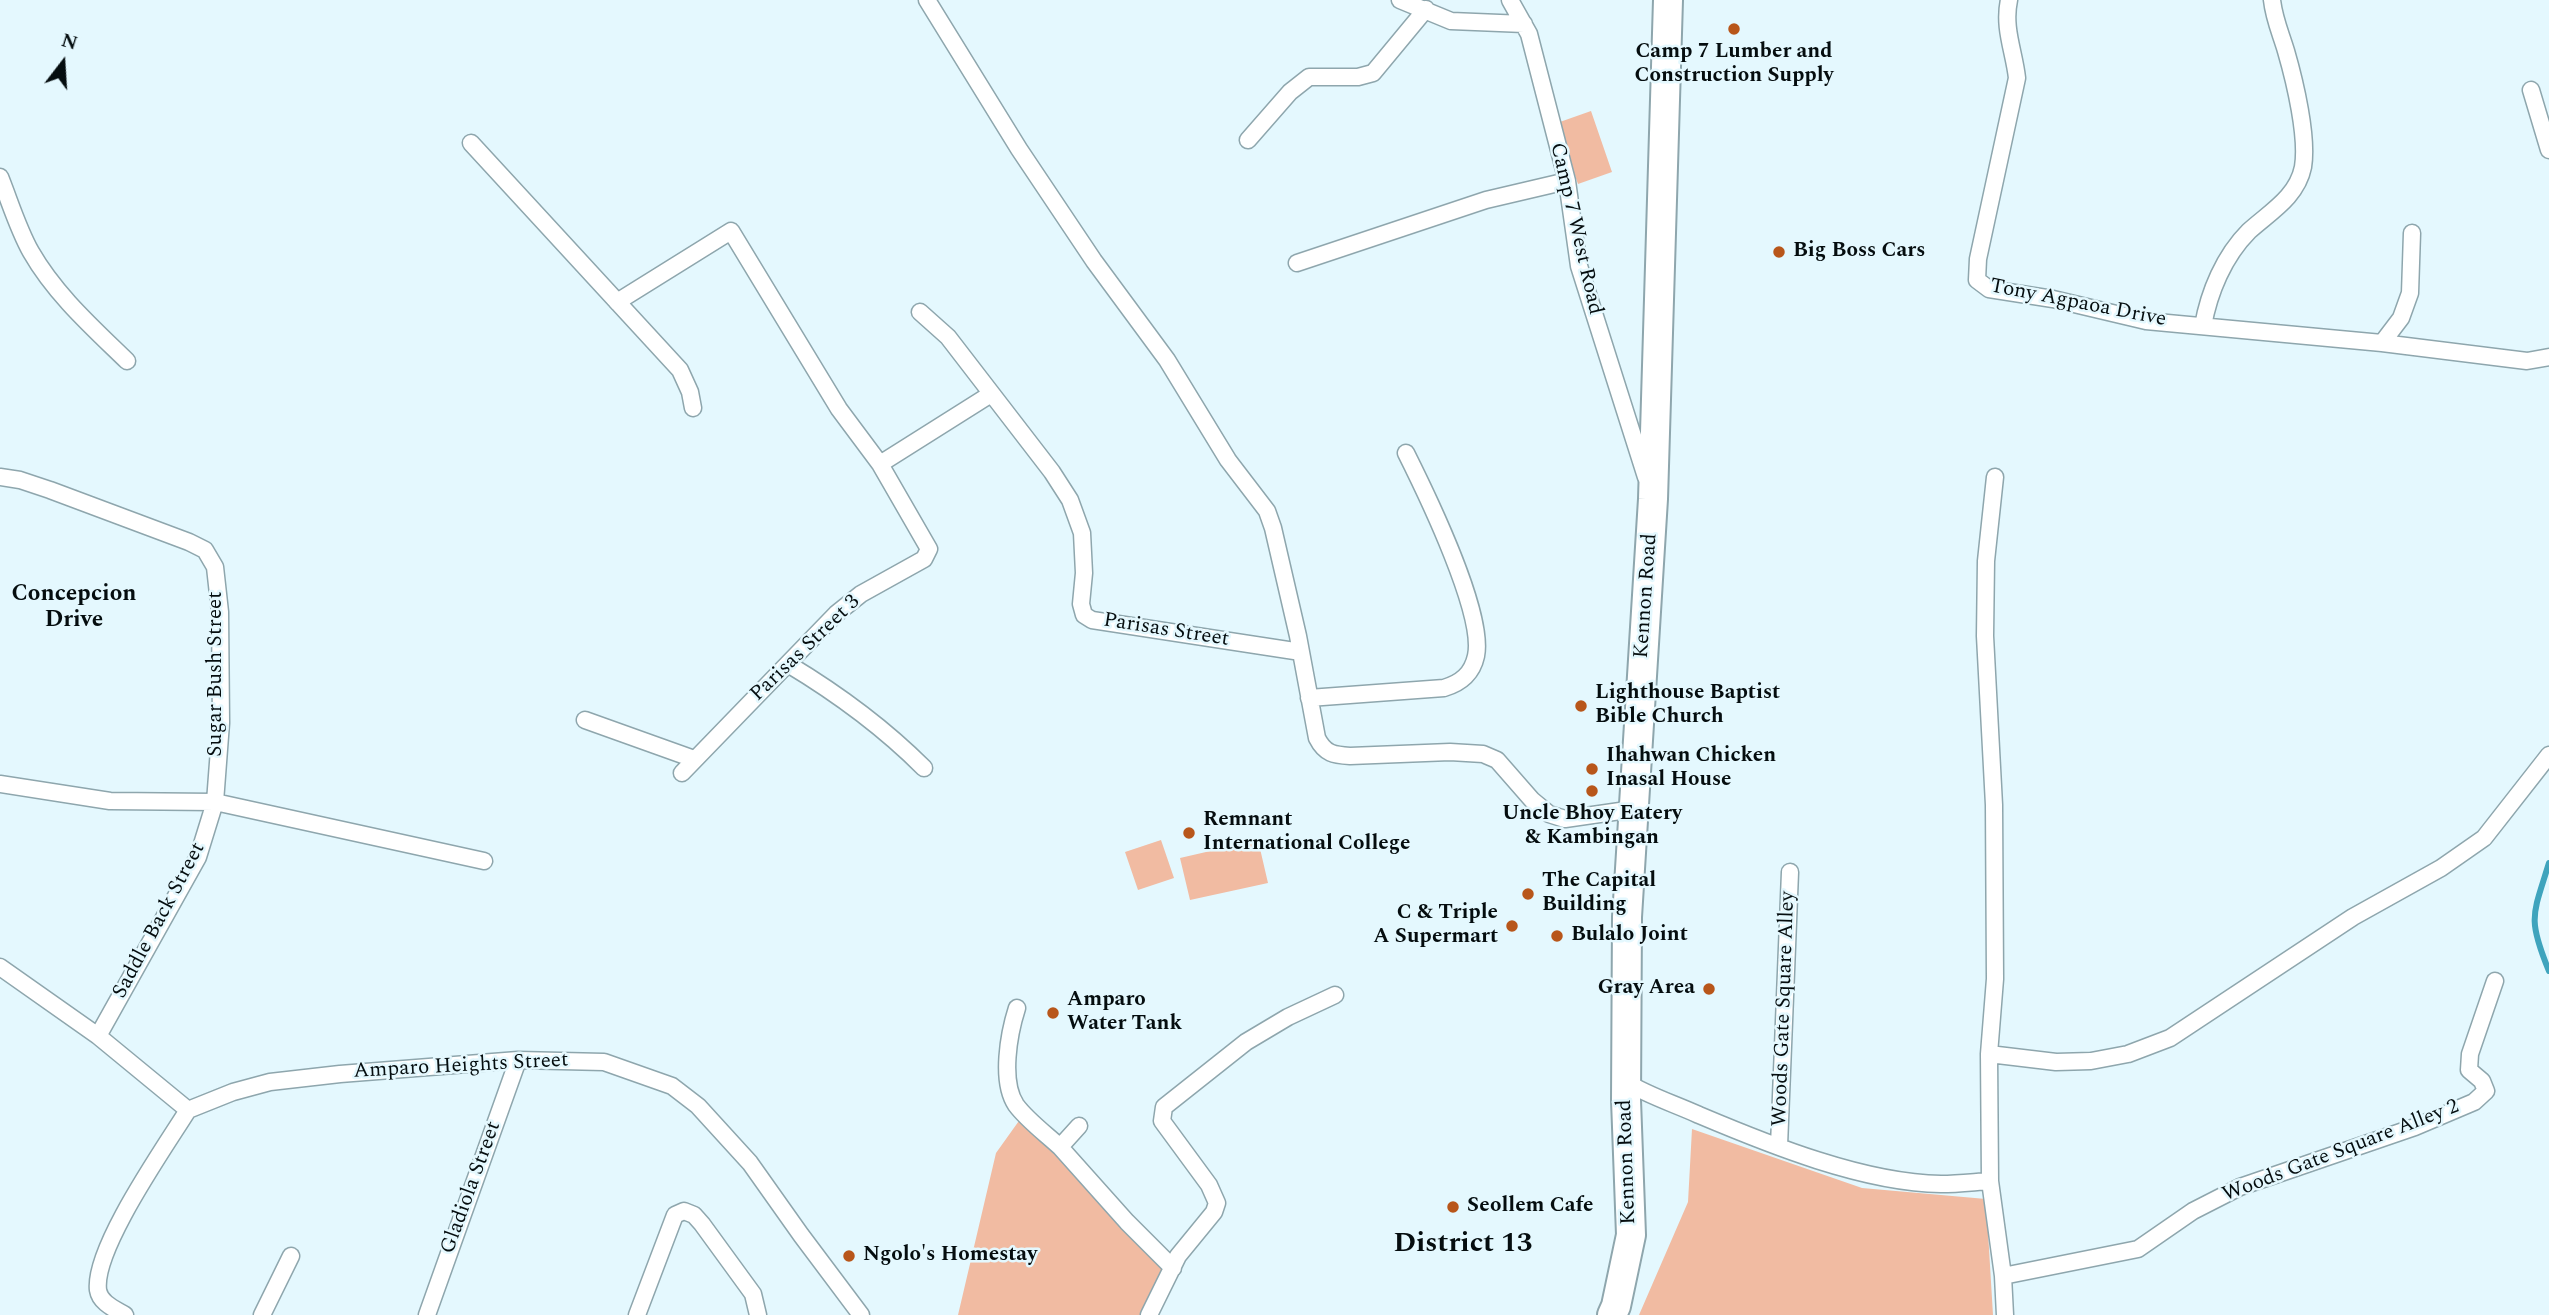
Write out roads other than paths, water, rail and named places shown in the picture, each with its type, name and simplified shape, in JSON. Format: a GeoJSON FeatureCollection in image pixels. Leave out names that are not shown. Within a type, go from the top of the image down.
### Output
{"type":"FeatureCollection","features":[{"type":"Feature","properties":{"kind":"highway","name":"Kennon Road"},"geometry":{"type":"LineString","coordinates":[[1612,1315],[1631,1236],[1633,1092],[1627,917],[1653,499],[1668,0]]}},
{"type":"Feature","properties":{"kind":"street"},"geometry":{"type":"LineString","coordinates":[[927,0],[1019,149],[1094,261],[1167,360],[1228,460],[1266,511],[1273,528],[1301,652],[1317,738],[1324,748],[1334,755],[1483,754],[1497,760],[1532,800],[1549,814],[1565,819],[1633,809]]}},
{"type":"Feature","properties":{"kind":"street"},"geometry":{"type":"LineString","coordinates":[[1400,0],[1451,21],[1524,24]]}},
{"type":"Feature","properties":{"kind":"street","name":"Camp 7 West Road"},"geometry":{"type":"LineString","coordinates":[[1510,0],[1529,34],[1567,181],[1579,265],[1653,499]]}},
{"type":"Feature","properties":{"kind":"street","name":"Tony Agpaoa Drive"},"geometry":{"type":"LineString","coordinates":[[2009,0],[2006,13],[2007,33],[2017,78],[1980,250],[1977,280],[1989,289],[2053,299],[2146,321],[2527,360],[2549,357]]}},
{"type":"Feature","properties":{"kind":"street"},"geometry":{"type":"LineString","coordinates":[[2203,326],[2207,304],[2232,253],[2248,233],[2284,202],[2301,176],[2304,152],[2293,79],[2274,13],[2273,0]]}},
{"type":"Feature","properties":{"kind":"street"},"geometry":{"type":"LineString","coordinates":[[1248,140],[1282,101],[1309,77],[1358,77],[1373,73],[1426,9]]}},
{"type":"Feature","properties":{"kind":"street"},"geometry":{"type":"LineString","coordinates":[[2530,90],[2549,150]]}},
{"type":"Feature","properties":{"kind":"street"},"geometry":{"type":"LineString","coordinates":[[471,143],[680,370],[691,392],[693,408]]}},
{"type":"Feature","properties":{"kind":"street"},"geometry":{"type":"LineString","coordinates":[[0,177],[29,249],[45,274],[68,303],[127,361]]}},
{"type":"Feature","properties":{"kind":"street"},"geometry":{"type":"LineString","coordinates":[[1297,263],[1486,200],[1567,181]]}},
{"type":"Feature","properties":{"kind":"street"},"geometry":{"type":"LineString","coordinates":[[617,302],[731,231],[839,409],[880,464],[991,394],[948,337],[920,312]]}},
{"type":"Feature","properties":{"kind":"street"},"geometry":{"type":"LineString","coordinates":[[2382,344],[2401,318],[2410,293],[2412,233]]}},
{"type":"Feature","properties":{"kind":"street","name":"Parisas Street"},"geometry":{"type":"LineString","coordinates":[[991,394],[1052,472],[1076,514],[1082,533],[1084,573],[1081,604],[1084,615],[1092,620],[1301,652]]}},
{"type":"Feature","properties":{"kind":"street"},"geometry":{"type":"LineString","coordinates":[[1309,698],[1444,688],[1459,683],[1474,664],[1477,641],[1466,596],[1437,517],[1406,453]]}},
{"type":"Feature","properties":{"kind":"street","name":"Parisas Street 3"},"geometry":{"type":"LineString","coordinates":[[681,773],[836,614],[852,601],[928,556],[929,546],[880,464]]}},
{"type":"Feature","properties":{"kind":"street","name":"Sugar Bush Street"},"geometry":{"type":"LineString","coordinates":[[0,477],[20,480],[50,490],[205,550],[215,567],[220,612],[221,723],[215,802]]}},
{"type":"Feature","properties":{"kind":"street"},"geometry":{"type":"LineString","coordinates":[[1995,477],[1986,561],[1985,636],[1994,806],[1995,979],[1989,1054],[1990,1181],[2003,1276],[2005,1315]]}},
{"type":"Feature","properties":{"kind":"street"},"geometry":{"type":"LineString","coordinates":[[788,664],[857,709],[897,741],[924,768]]}},
{"type":"Feature","properties":{"kind":"street"},"geometry":{"type":"LineString","coordinates":[[585,720],[694,759]]}},
{"type":"Feature","properties":{"kind":"street"},"geometry":{"type":"LineString","coordinates":[[1989,1054],[2056,1062],[2091,1061],[2128,1054],[2171,1038],[2353,917],[2441,868],[2484,838],[2549,755]]}},
{"type":"Feature","properties":{"kind":"street"},"geometry":{"type":"LineString","coordinates":[[0,784],[110,801],[215,802],[484,861]]}},
{"type":"Feature","properties":{"kind":"street","name":"Saddle Back Street"},"geometry":{"type":"LineString","coordinates":[[98,1037],[198,858],[215,802]]}},
{"type":"Feature","properties":{"kind":"street","name":"Woods Gate Square Alley"},"geometry":{"type":"LineString","coordinates":[[1780,1146],[1790,872]]}},
{"type":"Feature","properties":{"kind":"street"},"geometry":{"type":"LineString","coordinates":[[0,967],[98,1037],[188,1110],[118,1224],[100,1272],[98,1292],[104,1302],[125,1315]]}},
{"type":"Feature","properties":{"kind":"street","name":"Woods Gate Square Alley 2"},"geometry":{"type":"LineString","coordinates":[[2003,1276],[2138,1249],[2193,1211],[2240,1187],[2415,1127],[2474,1102],[2486,1091],[2482,1081],[2469,1070],[2468,1065],[2495,981]]}},
{"type":"Feature","properties":{"kind":"street"},"geometry":{"type":"LineString","coordinates":[[1149,1315],[1183,1248],[1208,1219],[1217,1203],[1209,1185],[1162,1121],[1164,1107],[1246,1042],[1288,1017],[1335,995]]}},
{"type":"Feature","properties":{"kind":"street"},"geometry":{"type":"LineString","coordinates":[[1017,1007],[1009,1033],[1008,1054],[1010,1091],[1016,1104],[1173,1268]]}},
{"type":"Feature","properties":{"kind":"street","name":"Amparo Heights Street"},"geometry":{"type":"LineString","coordinates":[[188,1110],[233,1092],[270,1082],[518,1060],[604,1062],[672,1086],[698,1106],[750,1163],[861,1315]]}},
{"type":"Feature","properties":{"kind":"street","name":"Gladiola Street"},"geometry":{"type":"LineString","coordinates":[[426,1315],[518,1060]]}},
{"type":"Feature","properties":{"kind":"street"},"geometry":{"type":"LineString","coordinates":[[1633,1092],[1780,1146],[1885,1178],[1940,1184],[1990,1181]]}},
{"type":"Feature","properties":{"kind":"street"},"geometry":{"type":"LineString","coordinates":[[1060,1147],[1079,1126]]}},
{"type":"Feature","properties":{"kind":"street"},"geometry":{"type":"LineString","coordinates":[[637,1315],[675,1215],[684,1211],[694,1215],[702,1224],[753,1294],[758,1315]]}},
{"type":"Feature","properties":{"kind":"street"},"geometry":{"type":"LineString","coordinates":[[262,1315],[291,1256]]}},
{"type":"Feature","properties":{"kind":"waterway"},"geometry":{"type":"LineString","coordinates":[[2549,863],[2535,917],[2537,939],[2549,971]]}},
{"type":"Feature","properties":{"kind":"place","name":"Camp 7 Lumber and Construction Supply"},"geometry":{"type":"Point","coordinates":[1734,29]}},
{"type":"Feature","properties":{"kind":"place","name":"Big Boss Cars"},"geometry":{"type":"Point","coordinates":[1779,252]}},
{"type":"Feature","properties":{"kind":"place","name":"Lighthouse Baptist Bible Church"},"geometry":{"type":"Point","coordinates":[1581,706]}},
{"type":"Feature","properties":{"kind":"place","name":"Ihahwan Chicken Inasal House"},"geometry":{"type":"Point","coordinates":[1592,769]}},
{"type":"Feature","properties":{"kind":"place","name":"Uncle Bhoy Eatery & Kambingan"},"geometry":{"type":"Point","coordinates":[1592,791]}},
{"type":"Feature","properties":{"kind":"place","name":"Remnant International College"},"geometry":{"type":"Point","coordinates":[1189,833]}},
{"type":"Feature","properties":{"kind":"place","name":"The Capital Building"},"geometry":{"type":"Point","coordinates":[1528,894]}},
{"type":"Feature","properties":{"kind":"place","name":"C & Triple A Supermart"},"geometry":{"type":"Point","coordinates":[1512,926]}},
{"type":"Feature","properties":{"kind":"place","name":"Bulalo Joint"},"geometry":{"type":"Point","coordinates":[1557,936]}},
{"type":"Feature","properties":{"kind":"place","name":"Gray Area"},"geometry":{"type":"Point","coordinates":[1709,989]}},
{"type":"Feature","properties":{"kind":"place","name":"Amparo Water Tank"},"geometry":{"type":"Point","coordinates":[1053,1013]}},
{"type":"Feature","properties":{"kind":"place","name":"Seollem Cafe"},"geometry":{"type":"Point","coordinates":[1453,1207]}},
{"type":"Feature","properties":{"kind":"place","name":"Ngolo's Homestay"},"geometry":{"type":"Point","coordinates":[849,1256]}},
{"type":"Feature","properties":{"kind":"district","name":"Concepcion Drive"},"geometry":{"type":"Point","coordinates":[74,608]}},
{"type":"Feature","properties":{"kind":"district","name":"District 13"},"geometry":{"type":"Point","coordinates":[1463,1246]}}]}
